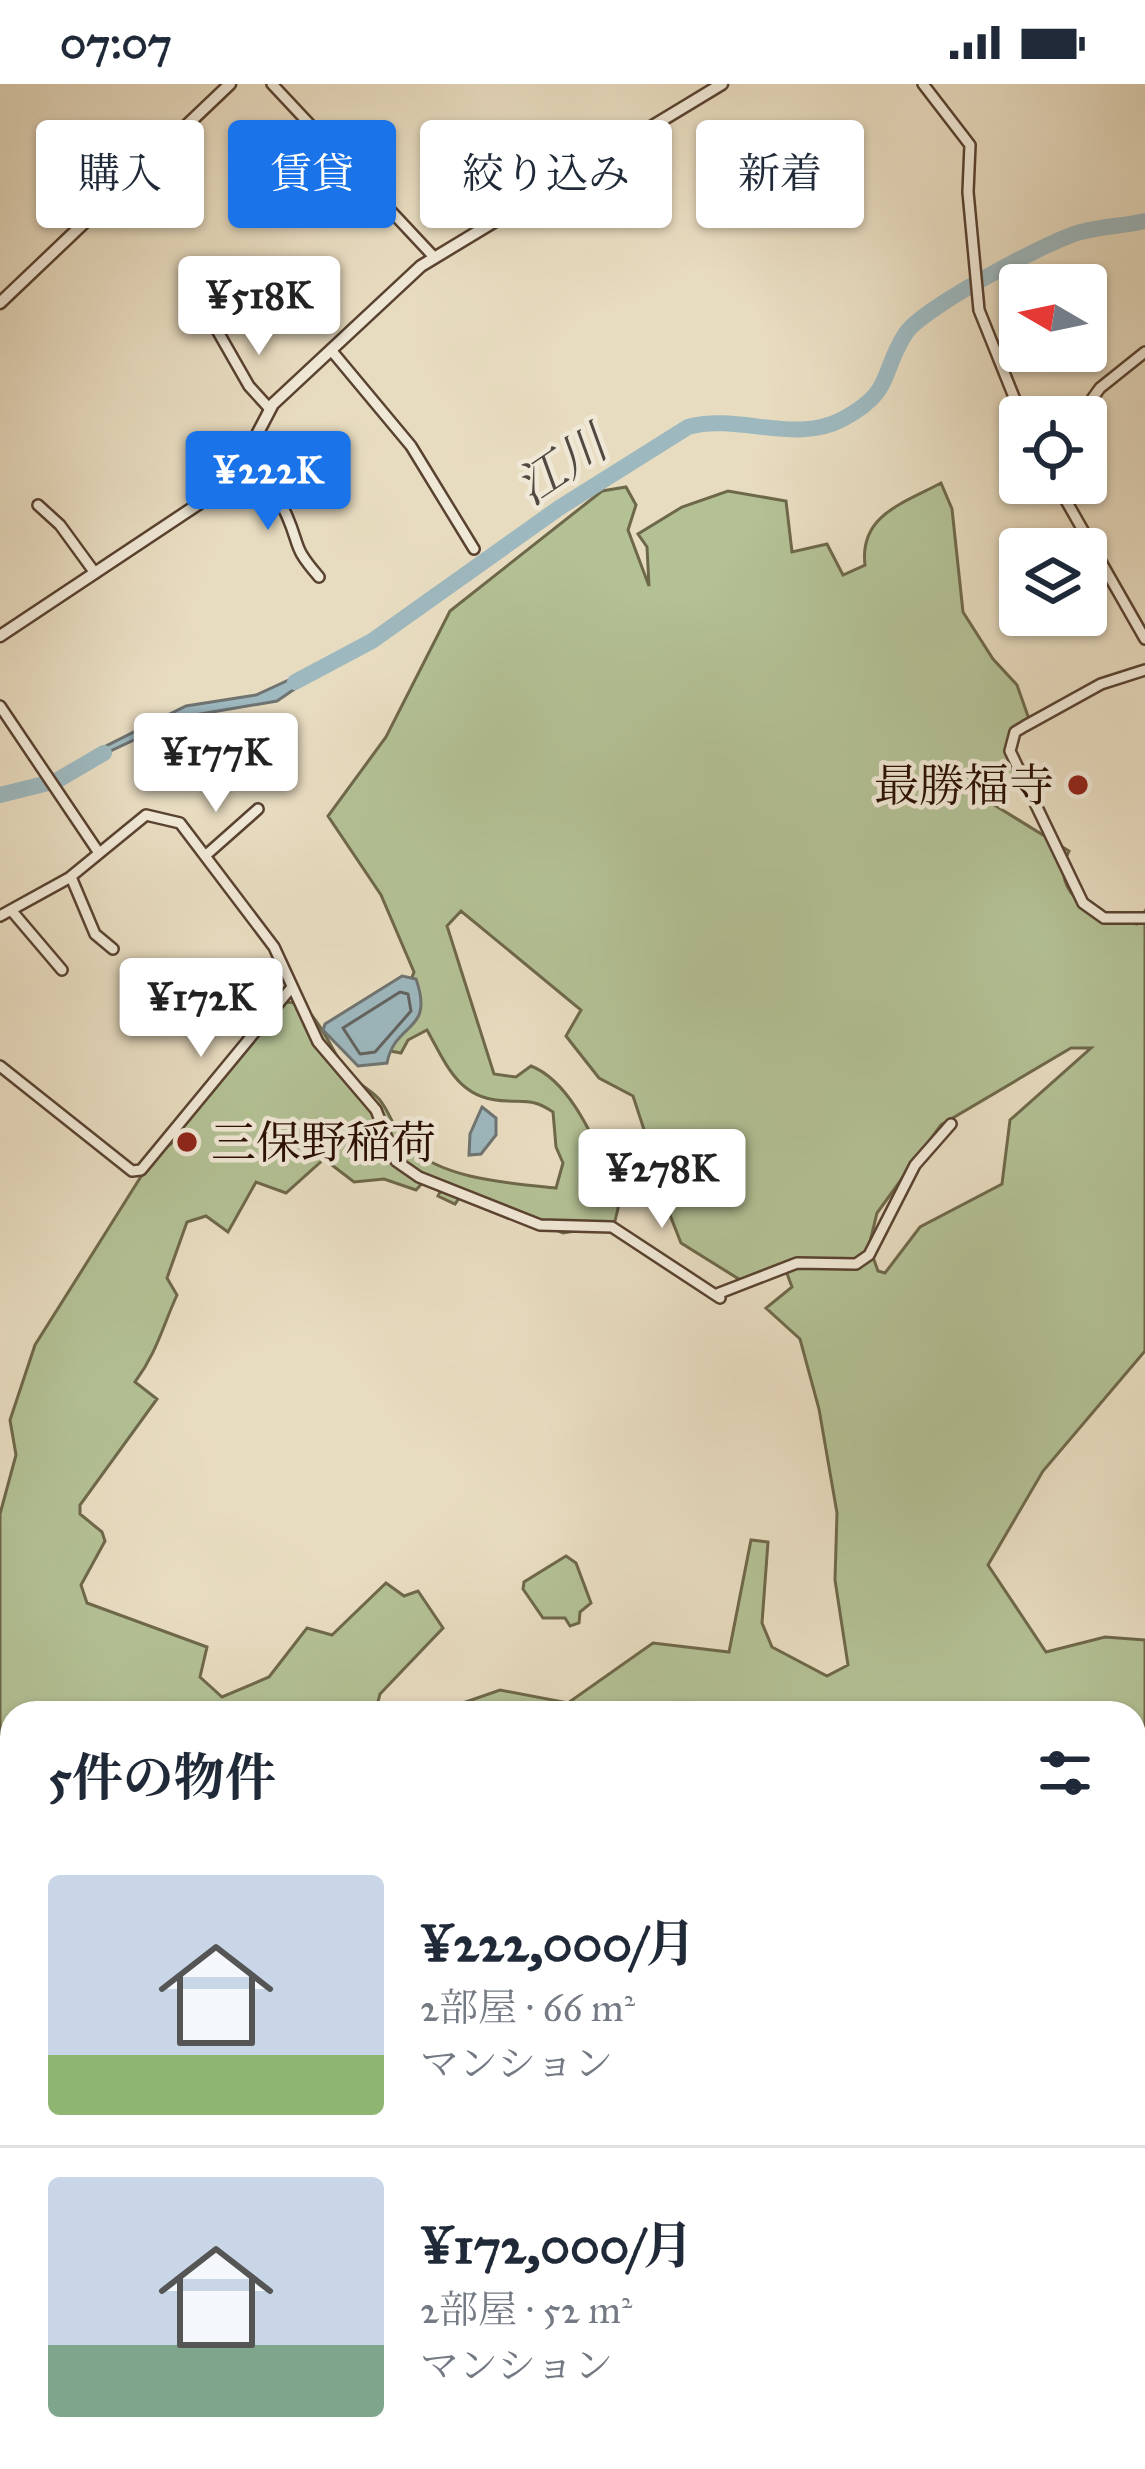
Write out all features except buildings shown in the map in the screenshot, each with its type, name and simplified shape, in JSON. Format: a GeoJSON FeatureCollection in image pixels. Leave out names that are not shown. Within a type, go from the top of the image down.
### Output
{"type":"FeatureCollection","features":[{"type":"Feature","properties":{"kind":"street"},"geometry":{"type":"LineString","coordinates":[[0,303],[230,84]]}},
{"type":"Feature","properties":{"kind":"street"},"geometry":{"type":"LineString","coordinates":[[272,84],[434,257]]}},
{"type":"Feature","properties":{"kind":"street"},"geometry":{"type":"LineString","coordinates":[[0,636],[209,497],[244,460],[269,408],[434,257],[722,84]]}},
{"type":"Feature","properties":{"kind":"street"},"geometry":{"type":"LineString","coordinates":[[922,84],[970,145],[968,192],[979,299],[1014,396]]}},
{"type":"Feature","properties":{"kind":"street"},"geometry":{"type":"LineString","coordinates":[[217,330],[249,386],[269,408]]}},
{"type":"Feature","properties":{"kind":"street"},"geometry":{"type":"LineString","coordinates":[[331,350],[411,446],[474,549]]}},
{"type":"Feature","properties":{"kind":"street"},"geometry":{"type":"LineString","coordinates":[[1094,396],[1145,352]]}},
{"type":"Feature","properties":{"kind":"street"},"geometry":{"type":"LineString","coordinates":[[244,460],[278,500],[296,550],[319,577]]}},
{"type":"Feature","properties":{"kind":"street"},"geometry":{"type":"LineString","coordinates":[[1068,504],[1145,639]]}},
{"type":"Feature","properties":{"kind":"street"},"geometry":{"type":"LineString","coordinates":[[38,505],[60,525],[95,573]]}},
{"type":"Feature","properties":{"kind":"street"},"geometry":{"type":"LineString","coordinates":[[1145,670],[1101,684],[1015,732],[1010,751],[1083,903],[1105,919],[1145,918]]}},
{"type":"Feature","properties":{"kind":"street"},"geometry":{"type":"LineString","coordinates":[[0,706],[99,853]]}},
{"type":"Feature","properties":{"kind":"street"},"geometry":{"type":"LineString","coordinates":[[205,856],[257,809]]}},
{"type":"Feature","properties":{"kind":"street"},"geometry":{"type":"LineString","coordinates":[[62,970],[6,913],[71,877],[146,815],[180,823],[274,947],[318,1042],[368,1097],[390,1152],[406,1169],[540,1225],[612,1227],[718,1296],[796,1263],[856,1264],[869,1255],[915,1165],[951,1124]]}},
{"type":"Feature","properties":{"kind":"street"},"geometry":{"type":"LineString","coordinates":[[71,877],[95,934],[113,949]]}},
{"type":"Feature","properties":{"kind":"street"},"geometry":{"type":"LineString","coordinates":[[0,1066],[132,1171],[141,1170],[292,987]]}},
{"type":"Feature","properties":{"kind":"green space"},"geometry":{"type":"Polygon","coordinates":[[[941,483],[952,509],[963,612],[993,659],[1017,685],[1029,719],[1014,733],[1008,747],[1018,782],[1003,773],[992,785],[991,803],[1069,851],[1065,881],[1081,903],[1108,917],[1137,924],[1145,911],[1145,1351],[1043,1471],[988,1565],[1046,1652],[1105,1637],[1145,1640],[1145,1701],[571,1701],[653,1643],[729,1652],[751,1540],[768,1542],[762,1623],[772,1647],[827,1676],[848,1665],[835,1580],[837,1513],[819,1409],[800,1339],[766,1308],[792,1287],[786,1271],[750,1286],[681,1243],[668,1210],[641,1200],[645,1190],[662,1184],[670,1168],[651,1151],[633,1096],[599,1078],[566,1036],[581,1010],[461,911],[447,926],[494,1074],[516,1077],[531,1066],[561,1088],[585,1122],[621,1196],[614,1225],[563,1233],[464,1191],[455,1204],[438,1196],[444,1184],[427,1178],[416,1190],[384,1179],[354,1182],[324,1159],[286,1193],[256,1182],[228,1232],[206,1216],[187,1222],[167,1278],[177,1295],[135,1382],[157,1399],[80,1505],[80,1514],[102,1532],[105,1541],[81,1585],[87,1603],[207,1647],[200,1677],[222,1697],[269,1677],[307,1628],[332,1635],[386,1583],[404,1596],[418,1591],[443,1628],[378,1701],[0,1701],[0,1514],[16,1455],[10,1420],[35,1345],[152,1159],[180,1136],[186,1117],[285,1002],[296,1004],[315,1019],[350,1075],[379,1099],[403,1141],[423,1157],[478,1178],[556,1188],[563,1163],[556,1147],[553,1112],[532,1102],[492,1100],[467,1089],[449,1069],[427,1030],[408,1040],[401,1053],[385,1050],[414,972],[381,895],[328,816],[386,737],[450,611],[602,491],[626,487],[636,505],[628,530],[649,586],[647,547],[638,534],[682,507],[728,491],[786,501],[792,552],[827,544],[843,575],[865,565],[869,534],[899,505],[941,483]],[[1071,1048],[941,1125],[877,1213],[869,1246],[878,1271],[885,1273],[920,1227],[1002,1184],[1010,1120],[1091,1048],[1071,1048]]]}},
{"type":"Feature","properties":{"kind":"green space"},"geometry":{"type":"Polygon","coordinates":[[[566,1556],[576,1563],[591,1603],[580,1612],[579,1623],[570,1626],[565,1618],[543,1618],[523,1589],[524,1582],[566,1556]]]}},
{"type":"Feature","properties":{"kind":"green space"},"geometry":{"type":"Polygon","coordinates":[[[500,1690],[558,1701],[468,1701],[500,1690]]]}},
{"type":"Feature","properties":{"kind":"water"},"geometry":{"type":"Polygon","coordinates":[[[306,672],[315,675],[277,701],[183,717],[87,762],[94,752],[186,706],[256,695],[306,672]]]}},
{"type":"Feature","properties":{"kind":"water"},"geometry":{"type":"Polygon","coordinates":[[[402,976],[416,979],[421,996],[417,1018],[391,1050],[387,1063],[358,1066],[323,1030],[325,1024],[402,976]]]}},
{"type":"Feature","properties":{"kind":"water"},"geometry":{"type":"Polygon","coordinates":[[[482,1107],[496,1118],[496,1135],[481,1154],[469,1155],[470,1134],[482,1107]]]}},
{"type":"Feature","properties":{"kind":"waterway","name":"江川"},"geometry":{"type":"LineString","coordinates":[[295,682],[372,641],[559,508],[688,427],[726,424],[805,429],[843,419],[879,390],[906,333],[935,308],[1065,237],[1145,221]]}},
{"type":"Feature","properties":{"kind":"waterway","name":"江川"},"geometry":{"type":"LineString","coordinates":[[0,795],[56,781],[104,753]]}},
{"type":"Feature","properties":{"kind":"place","name":"最勝福寺"},"geometry":{"type":"Point","coordinates":[1078,785]}},
{"type":"Feature","properties":{"kind":"place","name":"三保野稲荷"},"geometry":{"type":"Point","coordinates":[187,1142]}}]}
